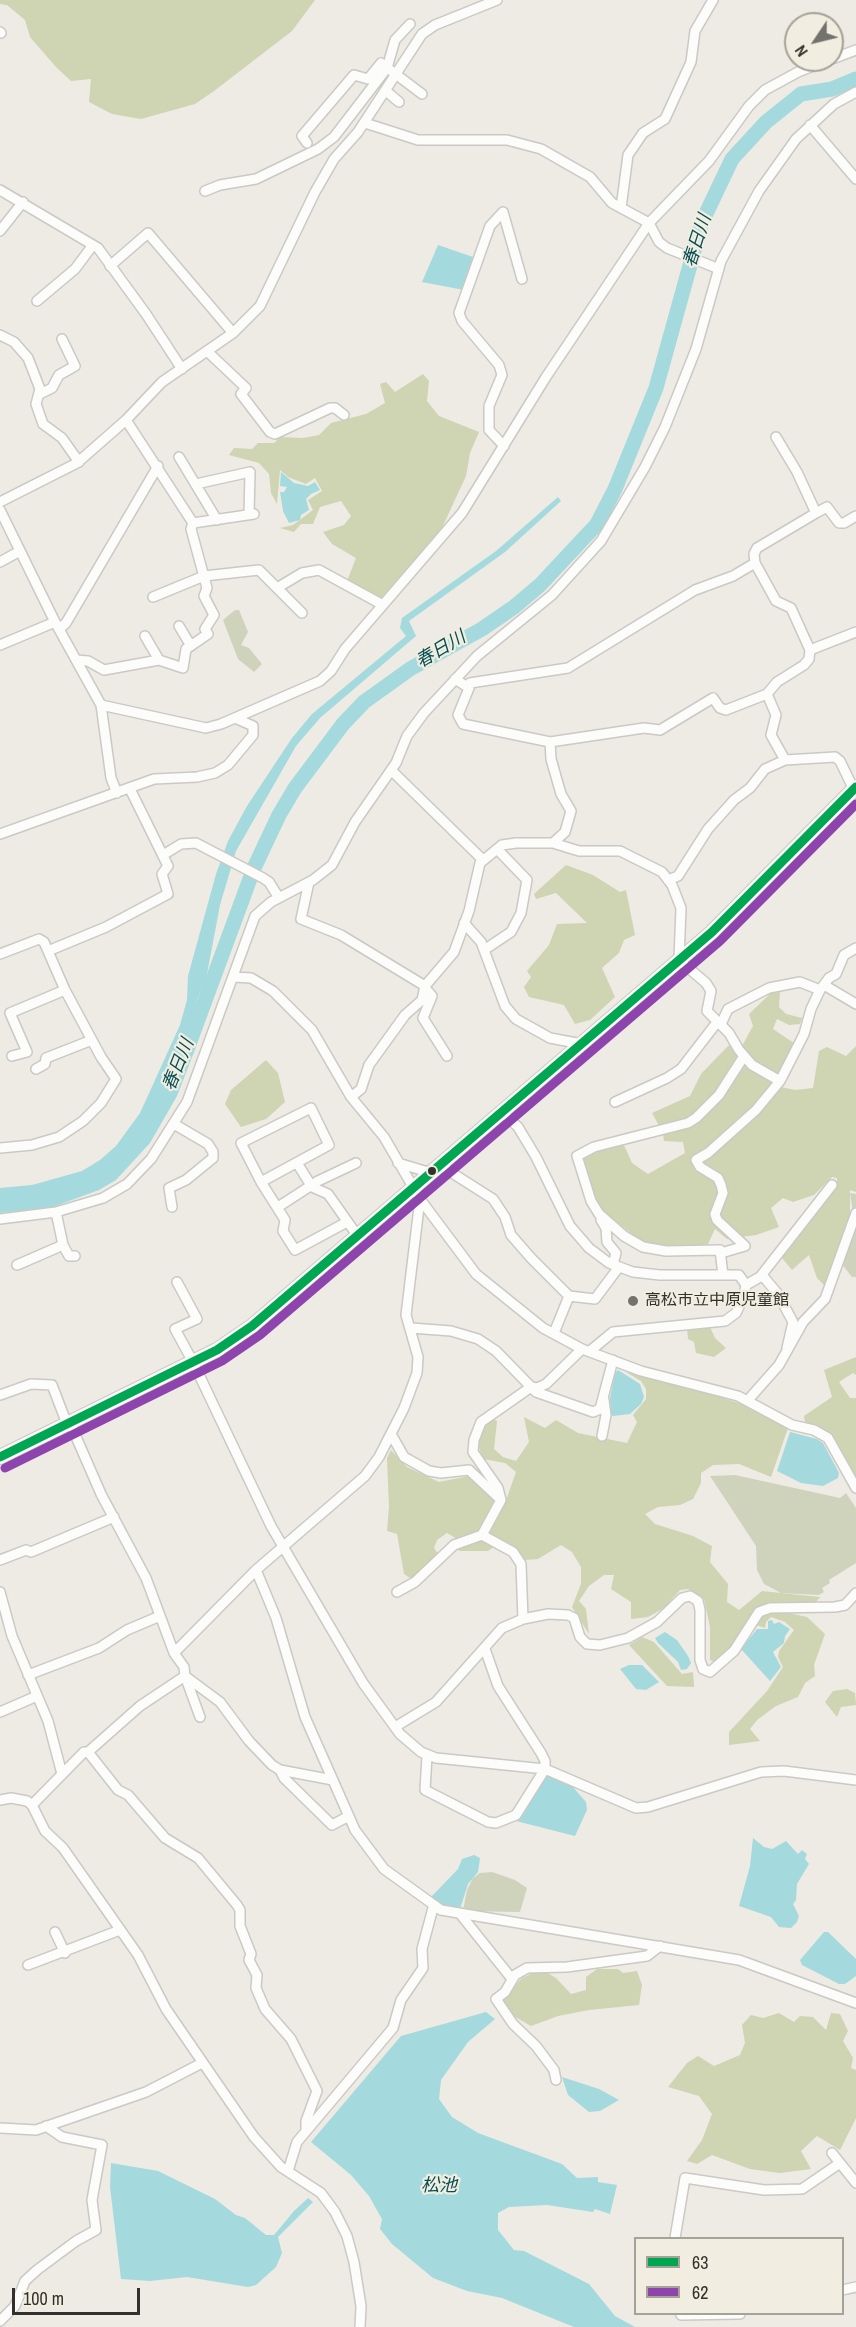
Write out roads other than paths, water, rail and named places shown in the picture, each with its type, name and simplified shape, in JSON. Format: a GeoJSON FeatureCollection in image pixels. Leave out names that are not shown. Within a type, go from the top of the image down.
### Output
{"type":"FeatureCollection","features":[{"type":"Feature","properties":{"kind":"main road"},"geometry":{"type":"LineString","coordinates":[[0,1457],[217,1350],[252,1326],[357,1235],[416,1193],[433,1168],[679,960],[742,903],[855,789]]}},
{"type":"Feature","properties":{"kind":"street"},"geometry":{"type":"LineString","coordinates":[[0,502],[79,462],[126,420],[162,382],[209,353],[260,306],[315,192],[334,159],[365,123],[422,34],[435,25],[497,0]]}},
{"type":"Feature","properties":{"kind":"street"},"geometry":{"type":"LineString","coordinates":[[621,208],[628,155],[644,133],[665,119],[691,62],[695,31],[713,0]]}},
{"type":"Feature","properties":{"kind":"street"},"geometry":{"type":"LineString","coordinates":[[206,192],[220,185],[256,179],[318,150],[344,127],[387,68],[396,40],[410,24]]}},
{"type":"Feature","properties":{"kind":"street"},"geometry":{"type":"LineString","coordinates":[[307,143],[302,136],[354,75],[368,79],[381,63],[422,94]]}},
{"type":"Feature","properties":{"kind":"street"},"geometry":{"type":"LineString","coordinates":[[101,705],[198,727],[221,724],[320,681],[331,671],[345,649],[451,526],[649,223],[709,160],[749,106],[765,90],[798,72]]}},
{"type":"Feature","properties":{"kind":"street"},"geometry":{"type":"LineString","coordinates":[[386,92],[399,102]]}},
{"type":"Feature","properties":{"kind":"street"},"geometry":{"type":"LineString","coordinates":[[0,1219],[56,1212],[103,1198],[128,1184],[151,1159],[187,1102],[255,916],[332,865],[355,822],[391,770],[412,728],[485,649],[569,578],[615,520],[645,467],[678,399],[727,247],[781,157],[810,125],[834,104],[856,92]]}},
{"type":"Feature","properties":{"kind":"street"},"geometry":{"type":"LineString","coordinates":[[365,123],[418,140],[523,142],[541,148],[590,177],[605,197],[649,223],[659,242],[676,252],[719,269]]}},
{"type":"Feature","properties":{"kind":"street"},"geometry":{"type":"LineString","coordinates":[[810,125],[856,178]]}},
{"type":"Feature","properties":{"kind":"street"},"geometry":{"type":"LineString","coordinates":[[0,190],[93,245],[146,314],[182,369]]}},
{"type":"Feature","properties":{"kind":"street"},"geometry":{"type":"LineString","coordinates":[[0,231],[23,202]]}},
{"type":"Feature","properties":{"kind":"street"},"geometry":{"type":"LineString","coordinates":[[504,446],[489,430],[489,406],[502,375],[500,365],[462,321],[459,312],[490,226],[503,212],[522,279]]}},
{"type":"Feature","properties":{"kind":"street"},"geometry":{"type":"LineString","coordinates":[[110,266],[148,233],[233,333]]}},
{"type":"Feature","properties":{"kind":"street"},"geometry":{"type":"LineString","coordinates":[[37,301],[75,269],[93,245]]}},
{"type":"Feature","properties":{"kind":"street"},"geometry":{"type":"LineString","coordinates":[[0,335],[14,342],[28,358],[36,375],[40,394],[36,404],[43,424],[62,438],[79,462]]}},
{"type":"Feature","properties":{"kind":"street"},"geometry":{"type":"LineString","coordinates":[[40,394],[52,388],[59,375],[75,366],[62,339]]}},
{"type":"Feature","properties":{"kind":"street"},"geometry":{"type":"LineString","coordinates":[[209,353],[246,388],[241,393],[270,432],[274,434],[330,408],[335,408],[344,416]]}},
{"type":"Feature","properties":{"kind":"street"},"geometry":{"type":"LineString","coordinates":[[75,660],[88,661],[104,670],[159,660],[183,668],[186,649],[208,634],[205,629],[214,615],[204,596],[207,588],[191,529],[193,523],[126,420]]}},
{"type":"Feature","properties":{"kind":"street"},"geometry":{"type":"LineString","coordinates":[[777,438],[797,472],[816,513]]}},
{"type":"Feature","properties":{"kind":"street"},"geometry":{"type":"LineString","coordinates":[[179,457],[217,520]]}},
{"type":"Feature","properties":{"kind":"street"},"geometry":{"type":"LineString","coordinates":[[0,645],[66,623],[158,466]]}},
{"type":"Feature","properties":{"kind":"street"},"geometry":{"type":"LineString","coordinates":[[193,523],[251,514],[250,472],[196,484]]}},
{"type":"Feature","properties":{"kind":"street"},"geometry":{"type":"LineString","coordinates":[[455,679],[469,688],[458,715],[463,724],[550,742],[644,728],[660,730],[713,698],[720,708],[726,710],[767,694],[777,682],[804,665],[809,659],[810,650],[791,608],[776,601],[755,563],[754,554],[757,548],[827,507],[839,523],[856,516]]}},
{"type":"Feature","properties":{"kind":"street"},"geometry":{"type":"LineString","coordinates":[[0,510],[75,660],[101,705],[111,778],[117,793]]}},
{"type":"Feature","properties":{"kind":"street"},"geometry":{"type":"LineString","coordinates":[[0,562],[20,551]]}},
{"type":"Feature","properties":{"kind":"street"},"geometry":{"type":"LineString","coordinates":[[466,687],[470,683],[568,668],[695,590],[733,576],[755,563]]}},
{"type":"Feature","properties":{"kind":"street"},"geometry":{"type":"LineString","coordinates":[[153,597],[204,576],[259,570],[302,613]]}},
{"type":"Feature","properties":{"kind":"street"},"geometry":{"type":"LineString","coordinates":[[277,588],[302,573],[319,570],[383,605]]}},
{"type":"Feature","properties":{"kind":"street"},"geometry":{"type":"LineString","coordinates":[[179,626],[191,645]]}},
{"type":"Feature","properties":{"kind":"street"},"geometry":{"type":"LineString","coordinates":[[810,650],[856,632]]}},
{"type":"Feature","properties":{"kind":"street"},"geometry":{"type":"LineString","coordinates":[[145,636],[159,660]]}},
{"type":"Feature","properties":{"kind":"street"},"geometry":{"type":"LineString","coordinates":[[767,694],[776,715],[771,735],[785,760]]}},
{"type":"Feature","properties":{"kind":"street"},"geometry":{"type":"LineString","coordinates":[[0,834],[154,779],[197,777],[215,773],[228,765],[253,735],[253,726],[235,718]]}},
{"type":"Feature","properties":{"kind":"street"},"geometry":{"type":"LineString","coordinates":[[550,742],[551,759],[561,794],[570,811],[565,832],[553,843]]}},
{"type":"Feature","properties":{"kind":"street"},"geometry":{"type":"LineString","coordinates":[[668,880],[678,876],[708,829],[734,800],[750,788],[765,769],[785,760],[836,757],[855,789]]}},
{"type":"Feature","properties":{"kind":"street"},"geometry":{"type":"LineString","coordinates":[[391,770],[483,860]]}},
{"type":"Feature","properties":{"kind":"street"},"geometry":{"type":"LineString","coordinates":[[48,951],[106,927],[168,894],[162,874],[168,866],[130,789]]}},
{"type":"Feature","properties":{"kind":"street"},"geometry":{"type":"LineString","coordinates":[[163,855],[181,844],[196,843],[269,882],[279,898]]}},
{"type":"Feature","properties":{"kind":"street"},"geometry":{"type":"LineString","coordinates":[[351,1097],[360,1089],[369,1065],[405,1015],[423,1000],[425,987],[454,952],[469,911],[480,863],[497,849],[516,843],[553,843],[579,851],[620,851],[662,872],[681,908],[679,960],[706,983],[711,991],[708,1011],[744,1056],[752,1065],[780,1081]]}},
{"type":"Feature","properties":{"kind":"street"},"geometry":{"type":"LineString","coordinates":[[484,950],[511,932],[521,913],[527,880],[497,849]]}},
{"type":"Feature","properties":{"kind":"street"},"geometry":{"type":"LineString","coordinates":[[309,882],[301,919],[341,935],[425,987],[432,996],[423,1018],[447,1056]]}},
{"type":"Feature","properties":{"kind":"street"},"geometry":{"type":"LineString","coordinates":[[464,923],[475,932],[505,1006],[516,1018],[550,1038],[582,1044]]}},
{"type":"Feature","properties":{"kind":"street"},"geometry":{"type":"LineString","coordinates":[[0,954],[39,939],[44,942],[65,990],[92,1040],[117,1079],[101,1103],[83,1121],[59,1137],[32,1145],[0,1148]]}},
{"type":"Feature","properties":{"kind":"street"},"geometry":{"type":"LineString","coordinates":[[721,1253],[744,1246],[717,1220],[716,1208],[723,1193],[721,1185],[717,1178],[700,1167],[696,1160],[708,1153],[756,1110],[780,1081],[804,1034],[811,1009],[822,988],[836,974],[844,955],[856,948]]}},
{"type":"Feature","properties":{"kind":"street"},"geometry":{"type":"LineString","coordinates":[[234,977],[251,978],[273,991],[312,1030],[351,1097],[384,1137],[416,1193],[476,1274],[554,1333],[586,1350],[748,1400],[792,1425],[814,1430],[828,1438],[856,1488]]}},
{"type":"Feature","properties":{"kind":"street"},"geometry":{"type":"LineString","coordinates":[[615,1102],[681,1069],[728,1010],[769,988],[800,982],[822,988],[856,1004]]}},
{"type":"Feature","properties":{"kind":"street"},"geometry":{"type":"LineString","coordinates":[[12,1056],[27,1052],[10,1013],[65,990]]}},
{"type":"Feature","properties":{"kind":"street"},"geometry":{"type":"LineString","coordinates":[[36,1069],[45,1064],[46,1058],[92,1040]]}},
{"type":"Feature","properties":{"kind":"street"},"geometry":{"type":"LineString","coordinates":[[398,1163],[433,1168],[493,1199],[505,1217],[511,1235],[569,1296],[595,1299],[616,1265],[616,1253],[607,1242],[606,1228],[591,1201],[577,1156],[594,1147],[688,1123],[719,1095],[744,1056]]}},
{"type":"Feature","properties":{"kind":"street"},"geometry":{"type":"LineString","coordinates":[[261,1182],[329,1146],[312,1108],[283,1120],[241,1143],[261,1182],[285,1220],[283,1231],[295,1250],[348,1222]]}},
{"type":"Feature","properties":{"kind":"street"},"geometry":{"type":"LineString","coordinates":[[397,1592],[415,1582],[454,1545],[482,1535],[501,1500],[498,1488],[473,1452],[474,1440],[481,1422],[488,1415],[531,1387],[537,1388],[546,1384],[586,1350],[613,1332],[725,1321],[736,1313],[744,1296],[746,1285],[739,1275],[660,1275],[633,1272],[616,1265],[589,1248],[570,1226],[536,1157],[518,1127],[501,1111]]}},
{"type":"Feature","properties":{"kind":"street"},"geometry":{"type":"LineString","coordinates":[[172,1207],[169,1188],[186,1180],[213,1158],[213,1152],[207,1144],[174,1124]]}},
{"type":"Feature","properties":{"kind":"street"},"geometry":{"type":"LineString","coordinates":[[297,1163],[312,1187],[328,1194],[357,1235]]}},
{"type":"Feature","properties":{"kind":"street"},"geometry":{"type":"LineString","coordinates":[[278,1207],[339,1169],[356,1163]]}},
{"type":"Feature","properties":{"kind":"street"},"geometry":{"type":"LineString","coordinates":[[746,1285],[762,1275],[832,1185]]}},
{"type":"Feature","properties":{"kind":"street"},"geometry":{"type":"LineString","coordinates":[[174,1653],[256,1570],[284,1549],[365,1476],[391,1434],[417,1373],[418,1357],[406,1315],[416,1193]]}},
{"type":"Feature","properties":{"kind":"street"},"geometry":{"type":"LineString","coordinates":[[56,1212],[63,1245],[69,1256],[75,1256]]}},
{"type":"Feature","properties":{"kind":"street"},"geometry":{"type":"LineString","coordinates":[[748,1400],[779,1365],[803,1322],[825,1299],[856,1213]]}},
{"type":"Feature","properties":{"kind":"street"},"geometry":{"type":"LineString","coordinates":[[599,1214],[624,1236],[643,1247],[666,1251],[720,1250],[723,1275]]}},
{"type":"Feature","properties":{"kind":"street"},"geometry":{"type":"LineString","coordinates":[[17,1264],[63,1245]]}},
{"type":"Feature","properties":{"kind":"street"},"geometry":{"type":"LineString","coordinates":[[762,1275],[778,1294],[793,1322],[787,1351]]}},
{"type":"Feature","properties":{"kind":"street"},"geometry":{"type":"LineString","coordinates":[[177,1282],[197,1319],[175,1329],[284,1549],[363,1683],[395,1726],[410,1743],[427,1756],[545,1769],[636,1808],[648,1807],[761,1772],[784,1771],[856,1780]]}},
{"type":"Feature","properties":{"kind":"street"},"geometry":{"type":"LineString","coordinates":[[554,1333],[569,1296]]}},
{"type":"Feature","properties":{"kind":"street"},"geometry":{"type":"LineString","coordinates":[[411,1328],[451,1331],[478,1339],[496,1351],[536,1392],[593,1412],[600,1409],[604,1400],[613,1360]]}},
{"type":"Feature","properties":{"kind":"street"},"geometry":{"type":"LineString","coordinates":[[0,1395],[31,1384],[52,1385],[68,1424],[146,1578],[174,1653],[184,1667],[200,1717]]}},
{"type":"Feature","properties":{"kind":"street"},"geometry":{"type":"LineString","coordinates":[[602,1436],[606,1415],[604,1400]]}},
{"type":"Feature","properties":{"kind":"street"},"geometry":{"type":"LineString","coordinates":[[391,1434],[404,1457],[429,1471],[441,1473],[469,1470],[501,1500]]}},
{"type":"Feature","properties":{"kind":"street"},"geometry":{"type":"LineString","coordinates":[[0,1560],[26,1550],[31,1552],[114,1516]]}},
{"type":"Feature","properties":{"kind":"street"},"geometry":{"type":"LineString","coordinates":[[482,1535],[513,1552],[520,1564],[523,1619]]}},
{"type":"Feature","properties":{"kind":"street"},"geometry":{"type":"LineString","coordinates":[[256,1570],[276,1618],[305,1718],[363,1844],[384,1869],[428,1903],[461,1915],[739,1960],[856,2002]]}},
{"type":"Feature","properties":{"kind":"street"},"geometry":{"type":"LineString","coordinates":[[0,1592],[12,1636],[48,1721],[62,1774]]}},
{"type":"Feature","properties":{"kind":"street"},"geometry":{"type":"LineString","coordinates":[[395,1726],[436,1702],[502,1629],[523,1619],[568,1615],[574,1618],[580,1636],[587,1644],[600,1645],[628,1638],[657,1622],[682,1598],[690,1596],[698,1600],[700,1660],[703,1669],[710,1672],[734,1651],[759,1612],[770,1608],[835,1607],[845,1605],[856,1593]]}},
{"type":"Feature","properties":{"kind":"street"},"geometry":{"type":"LineString","coordinates":[[28,1676],[99,1648],[127,1630],[160,1616]]}},
{"type":"Feature","properties":{"kind":"street"},"geometry":{"type":"LineString","coordinates":[[427,1756],[425,1790],[488,1822],[496,1823],[516,1815],[545,1769],[545,1761],[498,1686],[485,1649]]}},
{"type":"Feature","properties":{"kind":"street"},"geometry":{"type":"LineString","coordinates":[[32,1805],[84,1752],[88,1752],[140,1706],[185,1676]]}},
{"type":"Feature","properties":{"kind":"street"},"geometry":{"type":"LineString","coordinates":[[185,1676],[220,1702],[257,1751],[280,1770],[284,1778],[333,1826],[349,1816]]}},
{"type":"Feature","properties":{"kind":"street"},"geometry":{"type":"LineString","coordinates":[[0,1712],[37,1695]]}},
{"type":"Feature","properties":{"kind":"street"},"geometry":{"type":"LineString","coordinates":[[88,1752],[165,1838],[198,1858],[237,1905],[240,1911],[240,1926],[251,1954],[249,1960],[257,1975],[256,1988],[265,2009],[291,2039],[317,2091],[306,2121],[306,2130]]}},
{"type":"Feature","properties":{"kind":"street"},"geometry":{"type":"LineString","coordinates":[[280,1770],[333,1780]]}},
{"type":"Feature","properties":{"kind":"street"},"geometry":{"type":"LineString","coordinates":[[0,1800],[11,1798],[27,1801],[32,1805],[45,1831],[63,1848],[138,1955],[166,2008],[254,2137],[281,2167],[321,2193],[335,2212],[347,2236],[358,2285],[360,2327]]}},
{"type":"Feature","properties":{"kind":"street"},"geometry":{"type":"LineString","coordinates":[[288,2171],[297,2142],[393,2028],[401,2000],[423,1968],[422,1949],[433,1908]]}},
{"type":"Feature","properties":{"kind":"street"},"geometry":{"type":"LineString","coordinates":[[461,1915],[512,1979]]}},
{"type":"Feature","properties":{"kind":"street"},"geometry":{"type":"LineString","coordinates":[[28,1965],[120,1930]]}},
{"type":"Feature","properties":{"kind":"street"},"geometry":{"type":"LineString","coordinates":[[55,1932],[64,1953]]}},
{"type":"Feature","properties":{"kind":"street"},"geometry":{"type":"LineString","coordinates":[[556,2080],[554,2070],[536,2046],[498,2005],[496,1999],[505,1992],[512,1979],[527,1968],[567,1967],[647,1956],[660,1946]]}},
{"type":"Feature","properties":{"kind":"street"},"geometry":{"type":"LineString","coordinates":[[0,2128],[36,2130],[146,2092],[202,2063]]}},
{"type":"Feature","properties":{"kind":"street"},"geometry":{"type":"LineString","coordinates":[[0,2321],[15,2306],[25,2281],[76,2241],[96,2230],[92,2200],[102,2145],[62,2137],[46,2126]]}},
{"type":"Feature","properties":{"kind":"street"},"geometry":{"type":"LineString","coordinates":[[832,2153],[856,2183]]}},
{"type":"Feature","properties":{"kind":"street"},"geometry":{"type":"LineString","coordinates":[[675,2237],[685,2178],[764,2190],[802,2189],[840,2163]]}},
{"type":"Feature","properties":{"kind":"water"},"geometry":{"type":"Polygon","coordinates":[[[438,245],[473,257],[464,290],[422,282],[438,245]]]}},
{"type":"Feature","properties":{"kind":"water"},"geometry":{"type":"Polygon","coordinates":[[[281,472],[294,483],[308,486],[315,482],[320,490],[306,499],[309,510],[301,515],[300,520],[289,523],[283,511],[280,492],[284,492],[287,487],[280,486],[281,472]]]}},
{"type":"Feature","properties":{"kind":"water"},"geometry":{"type":"Polygon","coordinates":[[[558,497],[561,501],[505,552],[409,621],[416,636],[320,718],[296,746],[236,851],[220,905],[206,979],[197,1000],[194,1019],[198,1031],[196,1047],[177,1096],[150,1143],[116,1180],[99,1190],[50,1208],[0,1213],[0,1188],[32,1185],[82,1171],[100,1160],[116,1146],[140,1113],[180,1025],[187,1000],[188,976],[216,874],[228,841],[247,806],[292,738],[312,714],[406,636],[400,628],[402,618],[496,551],[558,497]]]}},
{"type":"Feature","properties":{"kind":"water"},"geometry":{"type":"Polygon","coordinates":[[[618,1370],[640,1384],[644,1397],[641,1404],[630,1414],[613,1416],[611,1415],[610,1398],[615,1373],[618,1370]]]}},
{"type":"Feature","properties":{"kind":"water"},"geometry":{"type":"Polygon","coordinates":[[[790,1432],[817,1439],[823,1443],[839,1473],[838,1478],[823,1486],[801,1483],[777,1471],[790,1432]]]}},
{"type":"Feature","properties":{"kind":"water"},"geometry":{"type":"Polygon","coordinates":[[[772,1620],[774,1624],[779,1622],[790,1629],[785,1636],[784,1643],[773,1652],[781,1667],[770,1681],[741,1649],[757,1629],[768,1629],[768,1621],[772,1620]]]}},
{"type":"Feature","properties":{"kind":"water"},"geometry":{"type":"Polygon","coordinates":[[[665,1632],[677,1640],[688,1656],[691,1663],[687,1669],[681,1670],[678,1662],[655,1638],[665,1632]]]}},
{"type":"Feature","properties":{"kind":"water"},"geometry":{"type":"Polygon","coordinates":[[[629,1665],[642,1665],[659,1682],[646,1690],[636,1689],[620,1669],[629,1665]]]}},
{"type":"Feature","properties":{"kind":"water"},"geometry":{"type":"Polygon","coordinates":[[[546,1775],[572,1786],[586,1802],[587,1810],[575,1836],[516,1821],[530,1796],[546,1775]]]}},
{"type":"Feature","properties":{"kind":"water"},"geometry":{"type":"Polygon","coordinates":[[[753,1838],[764,1847],[772,1849],[786,1841],[798,1854],[802,1850],[807,1854],[805,1859],[809,1864],[797,1884],[796,1900],[793,1904],[799,1916],[791,1928],[779,1927],[771,1917],[739,1906],[750,1866],[753,1838]]]}},
{"type":"Feature","properties":{"kind":"water"},"geometry":{"type":"Polygon","coordinates":[[[474,1855],[480,1858],[478,1872],[468,1884],[460,1909],[444,1907],[430,1898],[458,1869],[462,1859],[474,1855]]]}},
{"type":"Feature","properties":{"kind":"water"},"geometry":{"type":"Polygon","coordinates":[[[824,1932],[828,1932],[856,1959],[856,1976],[845,1984],[839,1984],[802,1965],[800,1960],[824,1932]]]}},
{"type":"Feature","properties":{"kind":"water","name":"松池"},"geometry":{"type":"Polygon","coordinates":[[[486,2012],[495,2019],[468,2042],[441,2080],[439,2099],[452,2117],[478,2133],[562,2164],[577,2178],[598,2177],[598,2182],[617,2185],[610,2214],[595,2209],[593,2212],[547,2205],[509,2207],[498,2213],[498,2230],[514,2250],[524,2251],[589,2284],[615,2316],[635,2327],[574,2327],[502,2298],[467,2291],[433,2278],[392,2244],[380,2229],[382,2219],[369,2196],[351,2175],[311,2142],[401,2036],[486,2012]]]}},
{"type":"Feature","properties":{"kind":"water"},"geometry":{"type":"Polygon","coordinates":[[[562,2077],[599,2089],[619,2100],[600,2111],[589,2112],[568,2095],[562,2077]]]}},
{"type":"Feature","properties":{"kind":"water"},"geometry":{"type":"Polygon","coordinates":[[[111,2163],[158,2171],[215,2199],[266,2235],[274,2235],[308,2198],[313,2202],[278,2237],[282,2253],[276,2267],[256,2285],[248,2287],[187,2277],[150,2281],[121,2279],[110,2187],[111,2163]]]}},
{"type":"Feature","properties":{"kind":"waterway","name":"春日川"},"geometry":{"type":"LineString","coordinates":[[189,1044],[254,868],[279,815],[295,788],[343,724],[364,702],[410,669],[482,629],[514,607],[540,585],[597,524],[615,489],[656,388],[702,222],[732,159],[766,122],[801,94],[832,89],[856,79]]}},
{"type":"Feature","properties":{"kind":"place","name":"高松市立中原児童館"},"geometry":{"type":"Point","coordinates":[633,1301]}}]}
